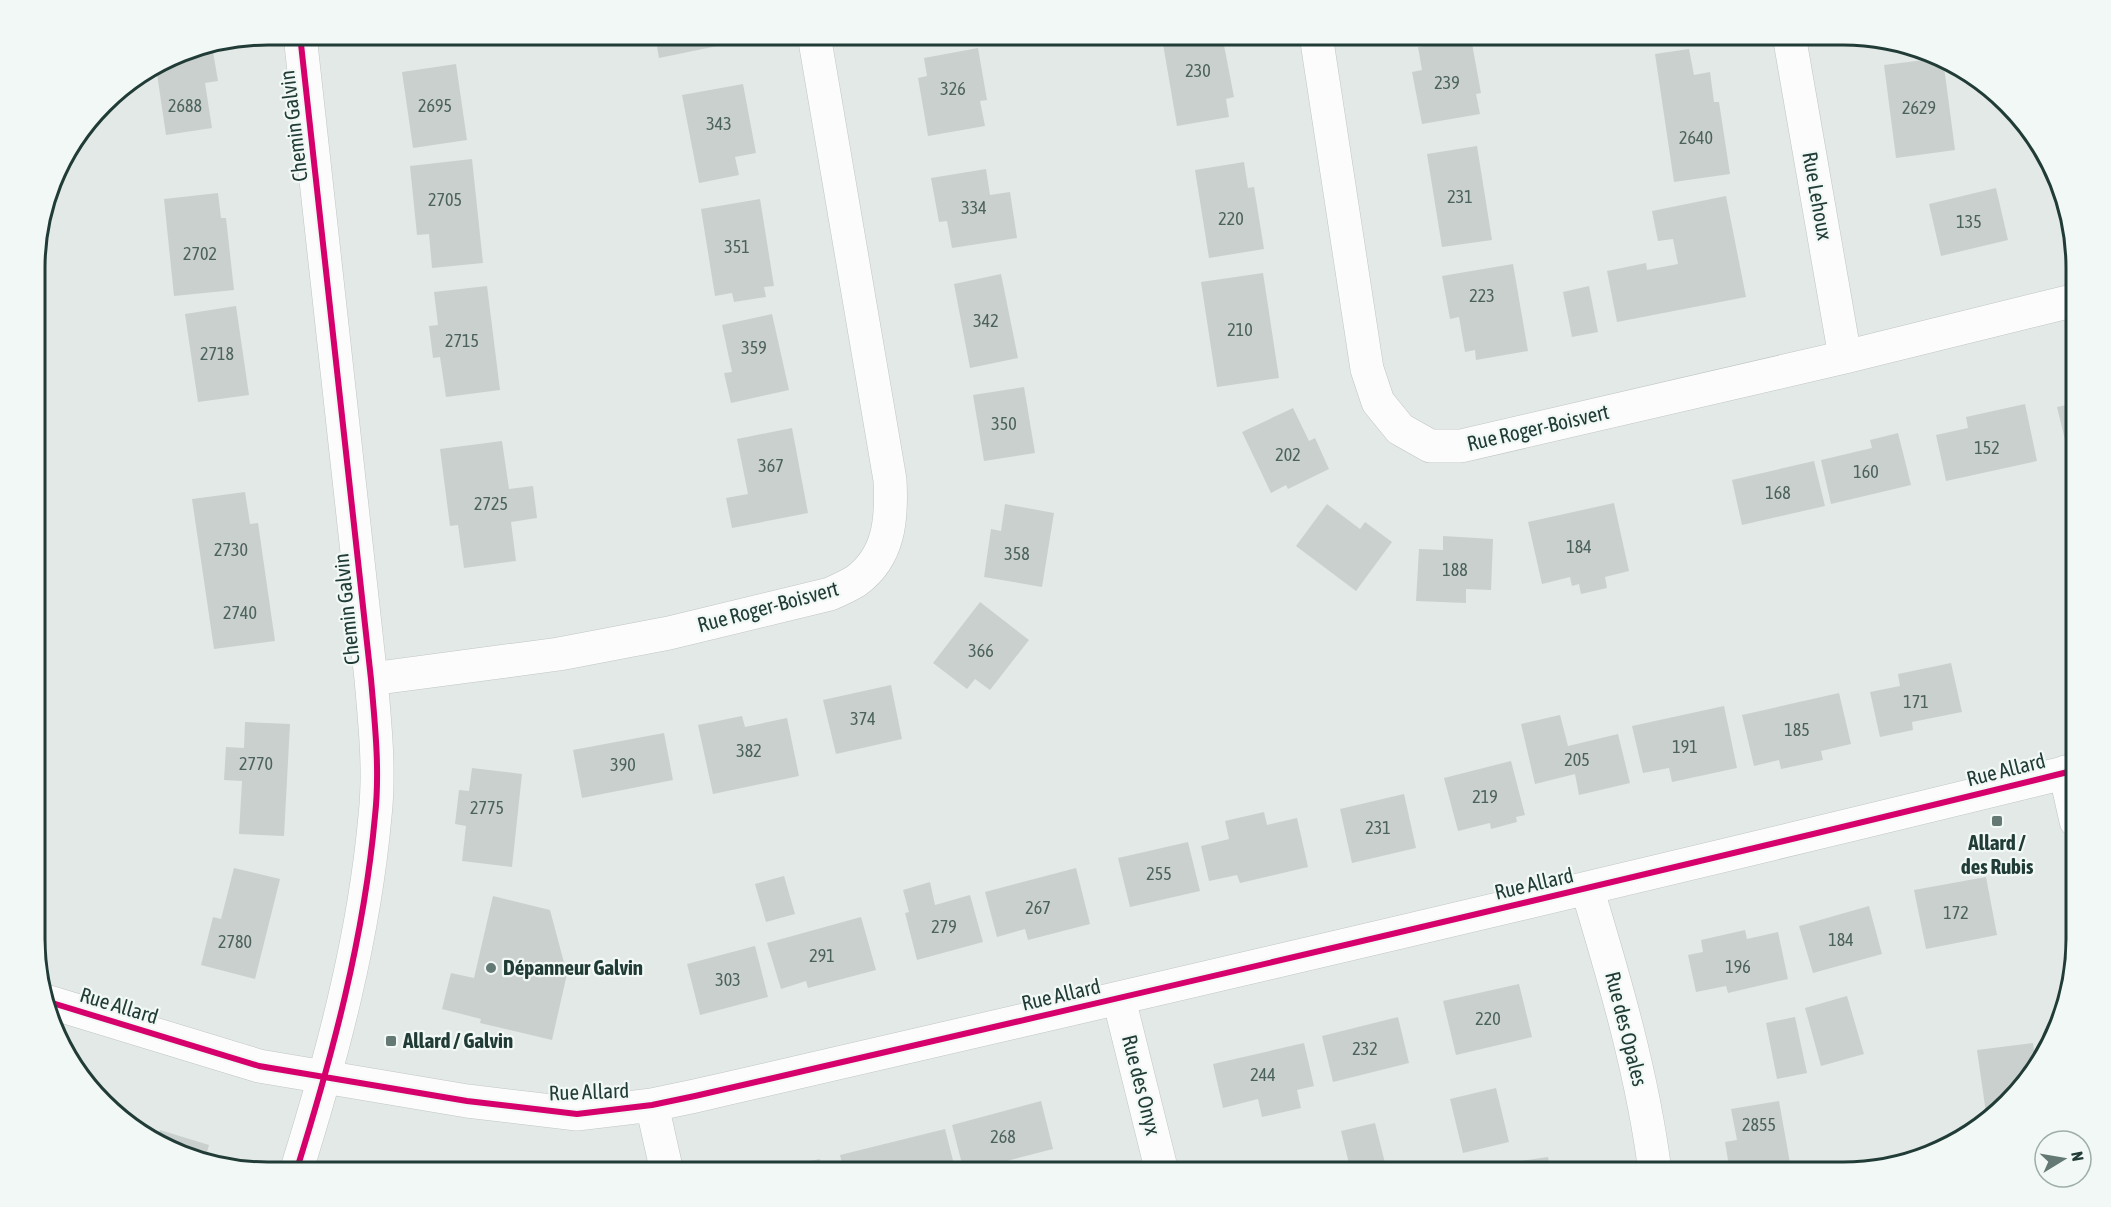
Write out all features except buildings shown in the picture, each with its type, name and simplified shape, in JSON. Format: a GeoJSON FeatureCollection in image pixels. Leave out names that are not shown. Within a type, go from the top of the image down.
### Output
{"type":"FeatureCollection","features":[{"type":"Feature","properties":{"kind":"street","name":"Chemin Galvin"},"geometry":{"type":"LineString","coordinates":[[299,1162],[339,1022],[359,928],[376,814],[377,742],[372,679],[301,45]]}},
{"type":"Feature","properties":{"kind":"street","name":"Rue Roger-Boisvert"},"geometry":{"type":"LineString","coordinates":[[372,679],[559,654],[669,633],[830,594],[855,582],[872,566],[885,542],[892,512],[890,480],[816,45]]}},
{"type":"Feature","properties":{"kind":"street","name":"Rue Roger-Boisvert"},"geometry":{"type":"LineString","coordinates":[[1318,45],[1367,369],[1378,402],[1400,429],[1430,446],[1461,446],[1845,357],[2066,302]]}},
{"type":"Feature","properties":{"kind":"street","name":"Rue Lehoux"},"geometry":{"type":"LineString","coordinates":[[1791,45],[1845,357]]}},
{"type":"Feature","properties":{"kind":"street","name":"Rue Allard"},"geometry":{"type":"LineString","coordinates":[[55,1004],[259,1066],[528,1109],[577,1114],[652,1105],[1119,999],[2066,772]]}},
{"type":"Feature","properties":{"kind":"street","name":"Rue des Opales"},"geometry":{"type":"LineString","coordinates":[[1587,888],[1605,946],[1641,1088],[1654,1162]]}},
{"type":"Feature","properties":{"kind":"street","name":"Rue des Onyx"},"geometry":{"type":"LineString","coordinates":[[1119,999],[1160,1162]]}},
{"type":"Feature","properties":{"kind":"street"},"geometry":{"type":"LineString","coordinates":[[652,1105],[665,1162]]}},
{"type":"Feature","properties":{"kind":"cycle path"},"geometry":{"type":"LineString","coordinates":[[299,1162],[334,1041],[355,952],[370,862],[377,782],[371,679],[301,45]]}},
{"type":"Feature","properties":{"kind":"cycle path"},"geometry":{"type":"LineString","coordinates":[[55,1004],[259,1066],[467,1101],[577,1114],[652,1105],[695,1096],[1386,936],[2066,772]]}},
{"type":"Feature","properties":{"kind":"place","name":"Allard / des Rubis"},"geometry":{"type":"Point","coordinates":[1997,821]}},
{"type":"Feature","properties":{"kind":"place","name":"Dépanneur Galvin"},"geometry":{"type":"Point","coordinates":[491,968]}},
{"type":"Feature","properties":{"kind":"place","name":"Allard / Galvin"},"geometry":{"type":"Point","coordinates":[391,1041]}}]}
